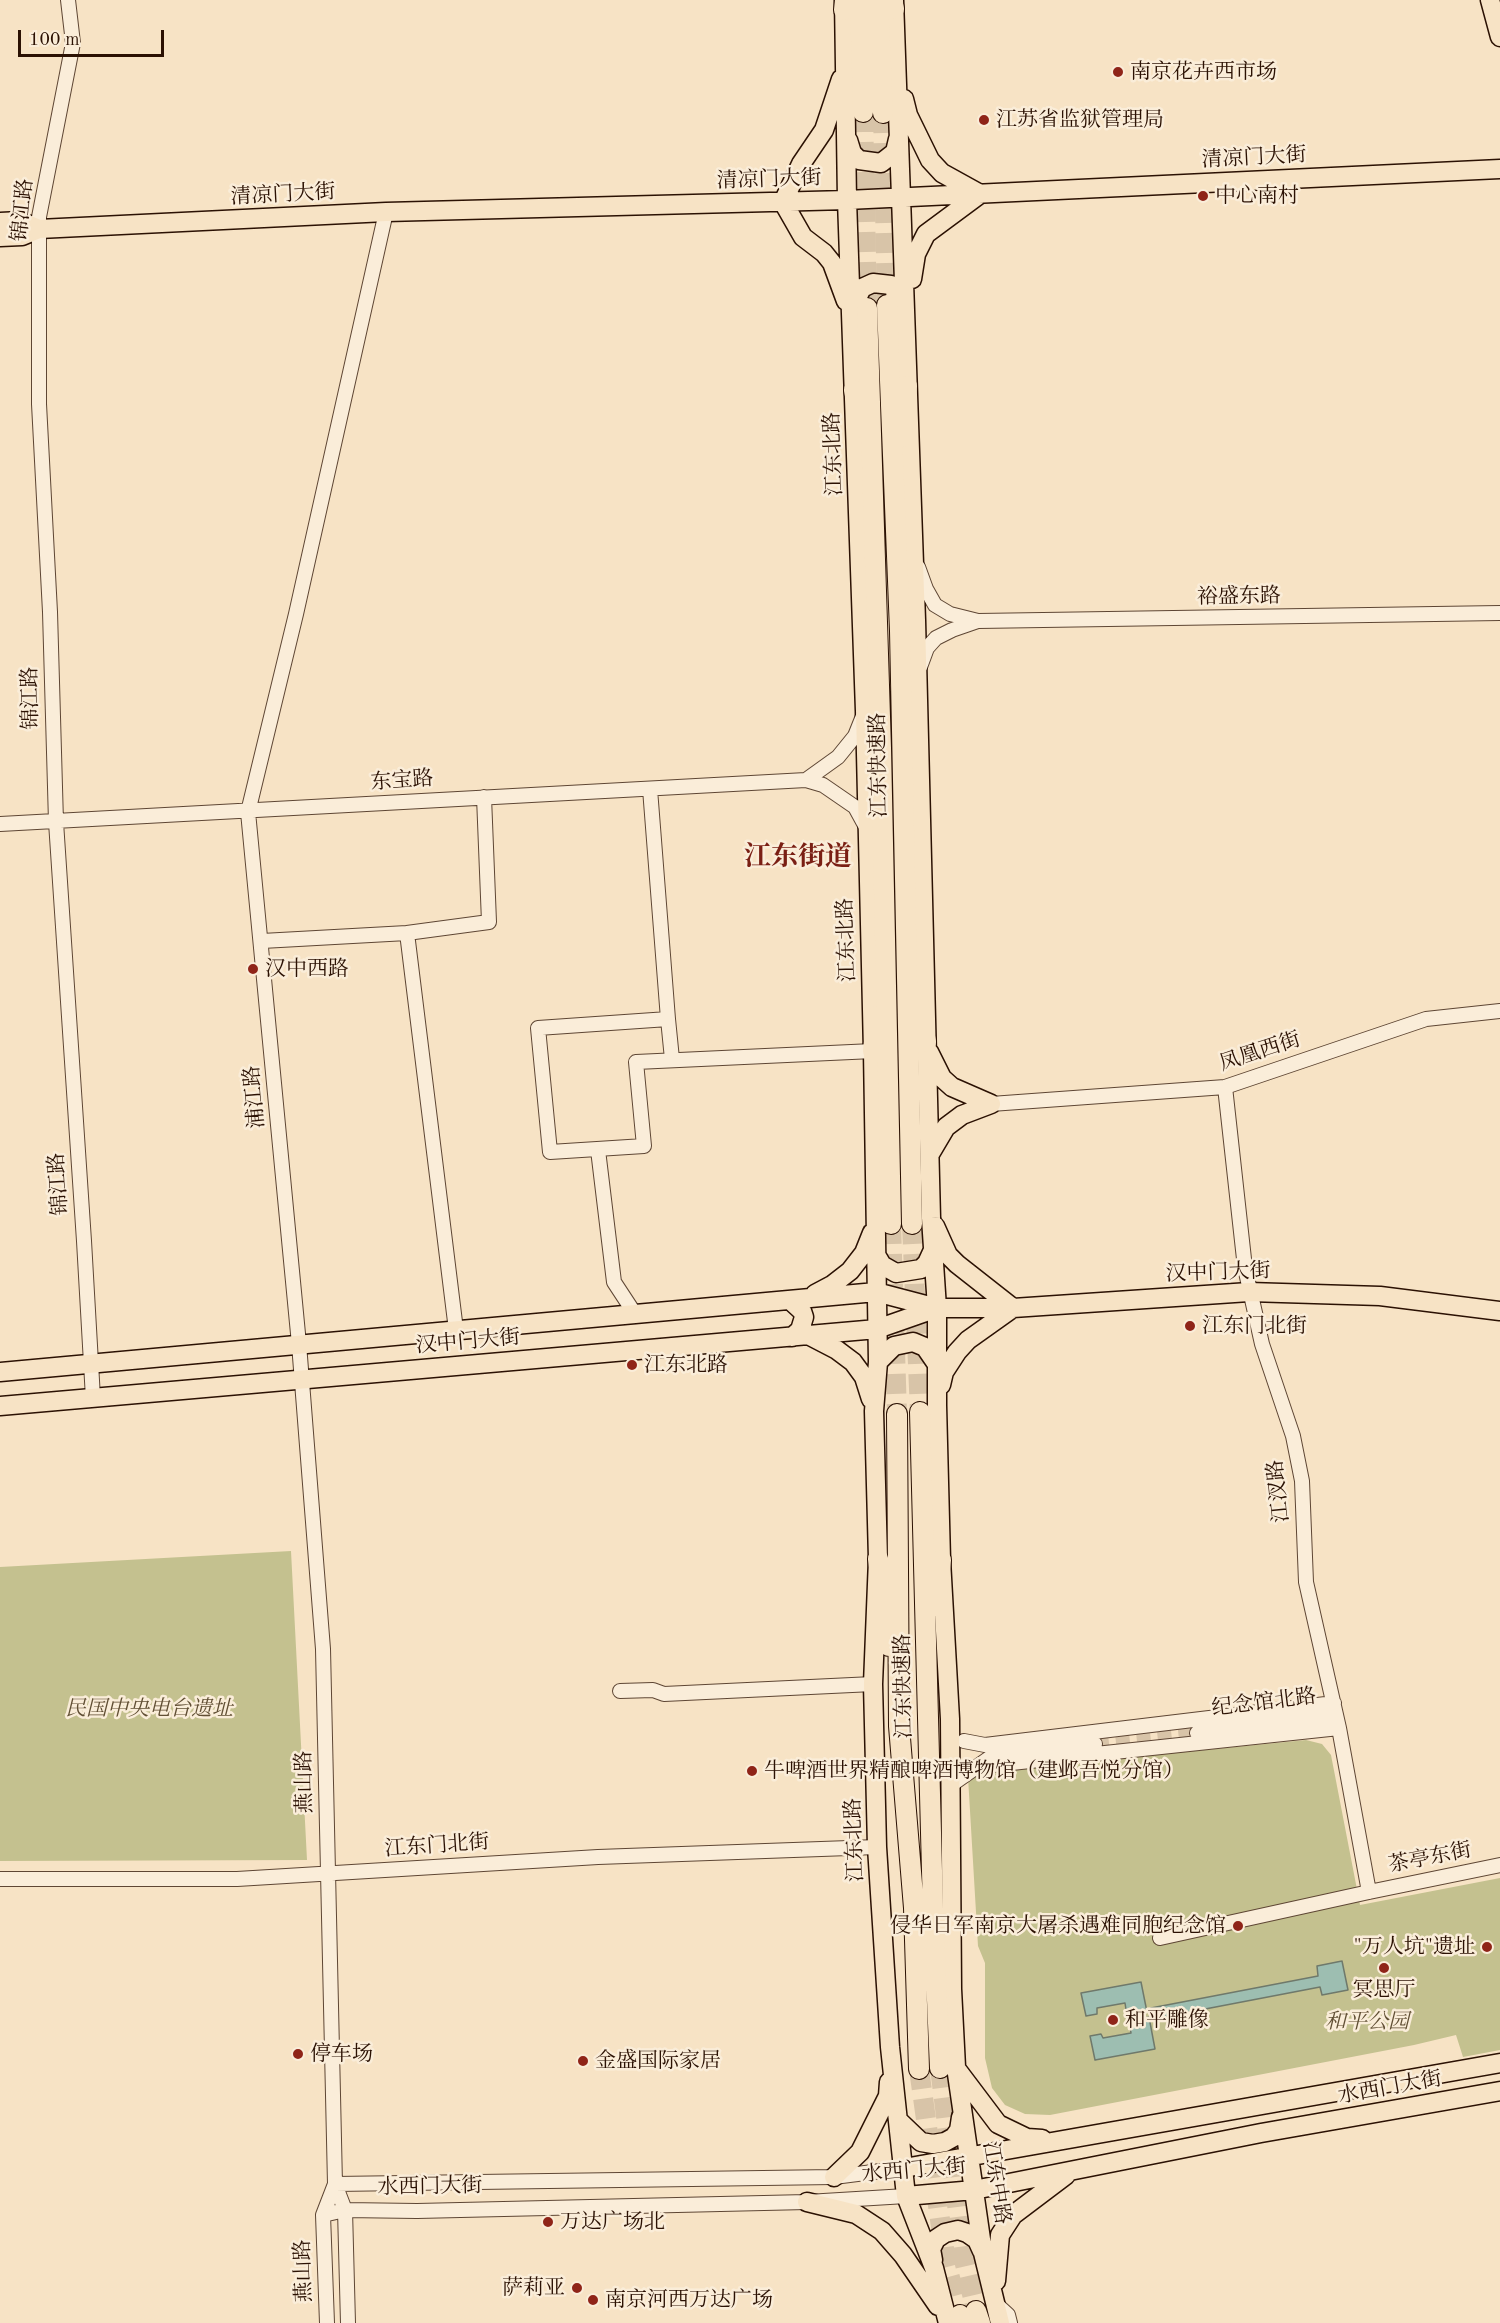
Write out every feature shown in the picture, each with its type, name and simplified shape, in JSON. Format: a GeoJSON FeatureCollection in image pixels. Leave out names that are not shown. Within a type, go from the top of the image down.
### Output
{"type":"FeatureCollection","features":[{"type":"Feature","properties":{"kind":"highway"},"geometry":{"type":"LineString","coordinates":[[848,2],[873,112],[890,2]]}},
{"type":"Feature","properties":{"kind":"highway","name":"江东快速路"},"geometry":{"type":"LineString","coordinates":[[899,309],[895,506],[906,939],[922,1221]]}},
{"type":"Feature","properties":{"kind":"highway","name":"江东快速路"},"geometry":{"type":"LineString","coordinates":[[857,312],[874,508],[886,939],[883,1225]]}},
{"type":"Feature","properties":{"kind":"highway"},"geometry":{"type":"LineString","coordinates":[[895,506],[907,386]]}},
{"type":"Feature","properties":{"kind":"highway"},"geometry":{"type":"LineString","coordinates":[[854,390],[874,508]]}},
{"type":"Feature","properties":{"kind":"highway"},"geometry":{"type":"LineString","coordinates":[[873,1051],[886,939]]}},
{"type":"Feature","properties":{"kind":"highway"},"geometry":{"type":"LineString","coordinates":[[906,939],[926,1042]]}},
{"type":"Feature","properties":{"kind":"highway","name":"江东快速路"},"geometry":{"type":"LineString","coordinates":[[928,1408],[927,1674],[933,1909],[948,2067]]}},
{"type":"Feature","properties":{"kind":"highway","name":"江东快速路"},"geometry":{"type":"LineString","coordinates":[[897,1414],[899,1726],[914,1908],[919,2069]]}},
{"type":"Feature","properties":{"kind":"highway"},"geometry":{"type":"LineString","coordinates":[[878,1559],[899,1726]]}},
{"type":"Feature","properties":{"kind":"highway"},"geometry":{"type":"LineString","coordinates":[[927,1674],[941,1560]]}},
{"type":"Feature","properties":{"kind":"main road"},"geometry":{"type":"LineString","coordinates":[[1490,0],[1500,37]]}},
{"type":"Feature","properties":{"kind":"main road","name":"江东北路"},"geometry":{"type":"LineString","coordinates":[[848,2],[847,200],[857,312],[854,390],[873,1051],[883,1225],[875,1253],[878,1362],[874,1411],[878,1559],[873,1684],[877,1847],[890,2047],[906,2196],[934,2268]]}},
{"type":"Feature","properties":{"kind":"main road"},"geometry":{"type":"LineString","coordinates":[[890,2],[896,63],[902,198],[899,309]]}},
{"type":"Feature","properties":{"kind":"main road"},"geometry":{"type":"LineString","coordinates":[[846,60],[838,93],[824,130],[801,164],[783,202],[803,237],[824,253],[831,263],[857,312]]}},
{"type":"Feature","properties":{"kind":"main road"},"geometry":{"type":"LineString","coordinates":[[896,63],[908,115],[930,160],[942,173],[980,194],[926,234],[916,254],[899,309]]}},
{"type":"Feature","properties":{"kind":"main road"},"geometry":{"type":"LineString","coordinates":[[847,139],[852,153],[859,160],[880,163],[895,152],[899,136]]}},
{"type":"Feature","properties":{"kind":"main road","name":"清凉门大街"},"geometry":{"type":"LineString","coordinates":[[0,237],[22,236],[39,229],[386,212],[902,198],[1500,169]]}},
{"type":"Feature","properties":{"kind":"main road","name":"清凉门大街"},"geometry":{"type":"LineString","coordinates":[[0,222],[20,221],[39,229]]}},
{"type":"Feature","properties":{"kind":"main road"},"geometry":{"type":"LineString","coordinates":[[857,312],[862,288],[873,283],[891,285],[898,293],[907,386],[930,1155],[922,1221],[933,1250],[937,1308],[936,1363],[928,1408],[941,1560],[950,1719],[952,1989],[948,2067],[998,2124],[1027,2138],[1056,2140]]}},
{"type":"Feature","properties":{"kind":"main road"},"geometry":{"type":"LineString","coordinates":[[926,1042],[933,1064],[942,1078],[952,1087],[991,1104]]}},
{"type":"Feature","properties":{"kind":"main road"},"geometry":{"type":"LineString","coordinates":[[930,1155],[946,1126],[962,1115],[991,1104]]}},
{"type":"Feature","properties":{"kind":"main road"},"geometry":{"type":"LineString","coordinates":[[922,1221],[957,1264],[1013,1308],[968,1340],[957,1352],[944,1372],[928,1408]]}},
{"type":"Feature","properties":{"kind":"main road"},"geometry":{"type":"LineString","coordinates":[[874,1411],[864,1377],[853,1362],[837,1350],[800,1336],[804,1317],[798,1299],[832,1285],[850,1271],[883,1225]]}},
{"type":"Feature","properties":{"kind":"main road"},"geometry":{"type":"LineString","coordinates":[[875,1253],[882,1265],[896,1273],[921,1269],[927,1263],[933,1250]]}},
{"type":"Feature","properties":{"kind":"main road","name":"汉中门大街"},"geometry":{"type":"LineString","coordinates":[[0,1372],[876,1292],[937,1308],[1013,1308],[1249,1292],[1380,1296],[1500,1311]]}},
{"type":"Feature","properties":{"kind":"main road","name":"汉中门大街"},"geometry":{"type":"LineString","coordinates":[[0,1406],[878,1329],[937,1308]]}},
{"type":"Feature","properties":{"kind":"main road"},"geometry":{"type":"LineString","coordinates":[[878,1362],[894,1346],[913,1342],[925,1347],[936,1363]]}},
{"type":"Feature","properties":{"kind":"main road"},"geometry":{"type":"LineString","coordinates":[[834,2177],[860,2152],[888,2096],[890,2047]]}},
{"type":"Feature","properties":{"kind":"main road","name":"水西门大街"},"geometry":{"type":"LineString","coordinates":[[904,2168],[1500,2062]]}},
{"type":"Feature","properties":{"kind":"main road","name":"江东中路"},"geometry":{"type":"LineString","coordinates":[[948,2067],[962,2111],[983,2253],[1000,2323]]}},
{"type":"Feature","properties":{"kind":"main road","name":"水西门大街"},"geometry":{"type":"LineString","coordinates":[[906,2196],[974,2190],[1261,2133],[1500,2091]]}},
{"type":"Feature","properties":{"kind":"main road"},"geometry":{"type":"LineString","coordinates":[[898,2121],[921,2142],[939,2143],[954,2137],[959,2130],[962,2111]]}},
{"type":"Feature","properties":{"kind":"main road"},"geometry":{"type":"LineString","coordinates":[[996,2304],[1000,2235],[1013,2215],[1073,2170]]}},
{"type":"Feature","properties":{"kind":"main road"},"geometry":{"type":"LineString","coordinates":[[807,2202],[856,2214],[882,2231],[960,2320]]}},
{"type":"Feature","properties":{"kind":"main road"},"geometry":{"type":"LineString","coordinates":[[960,2320],[934,2268],[931,2249],[936,2239],[945,2233],[958,2230],[977,2240],[983,2253]]}},
{"type":"Feature","properties":{"kind":"street","name":"锦江路"},"geometry":{"type":"LineString","coordinates":[[68,0],[73,43],[39,217],[39,404],[50,612],[56,822],[93,1398]]}},
{"type":"Feature","properties":{"kind":"street","name":"浦江路"},"geometry":{"type":"LineString","coordinates":[[302,1379],[248,812],[296,614],[386,212]]}},
{"type":"Feature","properties":{"kind":"street","name":"裕盛东路"},"geometry":{"type":"LineString","coordinates":[[913,552],[926,589],[935,605],[950,614],[978,621],[1500,613]]}},
{"type":"Feature","properties":{"kind":"street","name":"裕盛东路"},"geometry":{"type":"LineString","coordinates":[[917,674],[927,648],[936,638],[978,621]]}},
{"type":"Feature","properties":{"kind":"street"},"geometry":{"type":"LineString","coordinates":[[806,780],[838,757],[855,736],[865,711]]}},
{"type":"Feature","properties":{"kind":"street","name":"东宝路"},"geometry":{"type":"LineString","coordinates":[[0,824],[806,780]]}},
{"type":"Feature","properties":{"kind":"street"},"geometry":{"type":"LineString","coordinates":[[806,780],[823,785],[855,807],[867,829]]}},
{"type":"Feature","properties":{"kind":"street"},"geometry":{"type":"LineString","coordinates":[[650,789],[672,1059]]}},
{"type":"Feature","properties":{"kind":"street"},"geometry":{"type":"LineString","coordinates":[[262,942],[407,933],[489,922],[484,797]]}},
{"type":"Feature","properties":{"kind":"street"},"geometry":{"type":"LineString","coordinates":[[407,933],[456,1330]]}},
{"type":"Feature","properties":{"kind":"street","name":"凤凰西街"},"geometry":{"type":"LineString","coordinates":[[991,1104],[1225,1087],[1426,1019],[1500,1011]]}},
{"type":"Feature","properties":{"kind":"street"},"geometry":{"type":"LineString","coordinates":[[668,1019],[538,1028],[550,1152],[644,1146],[636,1062],[873,1051]]}},
{"type":"Feature","properties":{"kind":"street","name":"江汊路"},"geometry":{"type":"LineString","coordinates":[[1225,1087],[1249,1292],[1262,1344],[1293,1436],[1302,1481],[1306,1582],[1336,1716],[1369,1892]]}},
{"type":"Feature","properties":{"kind":"street"},"geometry":{"type":"LineString","coordinates":[[598,1150],[614,1282],[635,1314]]}},
{"type":"Feature","properties":{"kind":"street","name":"燕山路"},"geometry":{"type":"LineString","coordinates":[[302,1379],[323,1649],[335,2184],[345,2210],[348,2323]]}},
{"type":"Feature","properties":{"kind":"street"},"geometry":{"type":"LineString","coordinates":[[620,1691],[653,1690],[664,1694],[873,1684]]}},
{"type":"Feature","properties":{"kind":"street"},"geometry":{"type":"LineString","coordinates":[[964,1741],[985,1745],[1186,1721],[1336,1716]]}},
{"type":"Feature","properties":{"kind":"street","name":"纪念馆北路"},"geometry":{"type":"LineString","coordinates":[[1099,1748],[1133,1750],[1160,1747],[1194,1738],[1336,1716]]}},
{"type":"Feature","properties":{"kind":"street"},"geometry":{"type":"LineString","coordinates":[[950,1719],[964,1741],[995,1754],[1110,1748],[1112,1741],[1103,1731]]}},
{"type":"Feature","properties":{"kind":"street"},"geometry":{"type":"LineString","coordinates":[[1186,1721],[1180,1728],[1181,1738],[1194,1738]]}},
{"type":"Feature","properties":{"kind":"street"},"geometry":{"type":"LineString","coordinates":[[1156,1725],[1164,1729],[1167,1736],[1166,1743],[1160,1747]]}},
{"type":"Feature","properties":{"kind":"street"},"geometry":{"type":"LineString","coordinates":[[1133,1727],[1122,1737],[1124,1746],[1133,1750]]}},
{"type":"Feature","properties":{"kind":"street"},"geometry":{"type":"LineString","coordinates":[[974,1767],[1099,1748]]}},
{"type":"Feature","properties":{"kind":"street"},"geometry":{"type":"LineString","coordinates":[[951,1785],[995,1754]]}},
{"type":"Feature","properties":{"kind":"street","name":"江东门北街"},"geometry":{"type":"LineString","coordinates":[[0,1880],[226,1880],[598,1857],[877,1847]]}},
{"type":"Feature","properties":{"kind":"street","name":"茶亭东街"},"geometry":{"type":"LineString","coordinates":[[1160,1938],[1500,1866]]}},
{"type":"Feature","properties":{"kind":"street","name":"水西门大街"},"geometry":{"type":"LineString","coordinates":[[335,2184],[834,2177],[904,2168]]}},
{"type":"Feature","properties":{"kind":"street","name":"燕山路"},"geometry":{"type":"LineString","coordinates":[[327,2323],[324,2215],[335,2184]]}},
{"type":"Feature","properties":{"kind":"street","name":"水西门大街"},"geometry":{"type":"LineString","coordinates":[[324,2215],[345,2210],[417,2211],[807,2202],[906,2196]]}},
{"type":"Feature","properties":{"kind":"street","name":"江东中路"},"geometry":{"type":"LineString","coordinates":[[996,2304],[1008,2315],[1010,2323]]}},
{"type":"Feature","properties":{"kind":"green space","name":"民国中央电台遗址"},"geometry":{"type":"Polygon","coordinates":[[[291,1551],[307,1860],[0,1861],[0,1567],[291,1551]]]}},
{"type":"Feature","properties":{"kind":"green space","name":"侵华日军南京大屠杀遇难同胞纪念馆"},"geometry":{"type":"Polygon","coordinates":[[[1306,1740],[1322,1744],[1331,1755],[1360,1905],[1500,1878],[1500,2050],[1463,2057],[1456,2035],[1050,2115],[1025,2114],[1005,2105],[992,2088],[985,2058],[985,1963],[978,1946],[968,1777],[980,1772],[1306,1740]]]}},
{"type":"Feature","properties":{"kind":"shaded area"},"geometry":{"type":"Polygon","coordinates":[[[1342,1961],[1348,1990],[1322,1995],[1320,1987],[1153,2019],[1151,2008],[1318,1976],[1317,1966],[1342,1961]]]}},
{"type":"Feature","properties":{"kind":"shaded area"},"geometry":{"type":"Polygon","coordinates":[[[1141,1982],[1147,2012],[1127,2016],[1125,2003],[1097,2008],[1097,2014],[1086,2016],[1081,1993],[1141,1982]]]}},
{"type":"Feature","properties":{"kind":"shaded area"},"geometry":{"type":"Polygon","coordinates":[[[1149,2017],[1155,2049],[1095,2060],[1090,2036],[1101,2034],[1103,2038],[1131,2033],[1129,2021],[1149,2017]]]}},
{"type":"Feature","properties":{"kind":"tunnel"},"geometry":{"type":"LineString","coordinates":[[863,112],[867,308]]}},
{"type":"Feature","properties":{"kind":"tunnel"},"geometry":{"type":"LineString","coordinates":[[883,113],[887,303]]}},
{"type":"Feature","properties":{"kind":"tunnel"},"geometry":{"type":"LineString","coordinates":[[891,1224],[897,1414]]}},
{"type":"Feature","properties":{"kind":"tunnel"},"geometry":{"type":"LineString","coordinates":[[912,1224],[920,1412]]}},
{"type":"Feature","properties":{"kind":"tunnel"},"geometry":{"type":"LineString","coordinates":[[1095,1744],[1197,1733]]}},
{"type":"Feature","properties":{"kind":"tunnel"},"geometry":{"type":"LineString","coordinates":[[940,2068],[964,2260],[976,2311]]}},
{"type":"Feature","properties":{"kind":"tunnel"},"geometry":{"type":"LineString","coordinates":[[919,2069],[946,2263],[960,2315]]}},
{"type":"Feature","properties":{"kind":"place","name":"南京花卉西市场"},"geometry":{"type":"Point","coordinates":[1118,72]}},
{"type":"Feature","properties":{"kind":"place","name":"江苏省监狱管理局"},"geometry":{"type":"Point","coordinates":[984,120]}},
{"type":"Feature","properties":{"kind":"place","name":"中心南村"},"geometry":{"type":"Point","coordinates":[1203,196]}},
{"type":"Feature","properties":{"kind":"place","name":"汉中西路"},"geometry":{"type":"Point","coordinates":[253,969]}},
{"type":"Feature","properties":{"kind":"place","name":"江东门北街"},"geometry":{"type":"Point","coordinates":[1190,1326]}},
{"type":"Feature","properties":{"kind":"place","name":"江东北路"},"geometry":{"type":"Point","coordinates":[632,1365]}},
{"type":"Feature","properties":{"kind":"place","name":"牛啤酒世界精酿啤酒博物馆（建邺吾悦分馆）"},"geometry":{"type":"Point","coordinates":[752,1771]}},
{"type":"Feature","properties":{"kind":"place","name":"侵华日军南京大屠杀遇难同胞纪念馆"},"geometry":{"type":"Point","coordinates":[1238,1926]}},
{"type":"Feature","properties":{"kind":"place","name":"\"万人坑\"遗址"},"geometry":{"type":"Point","coordinates":[1487,1947]}},
{"type":"Feature","properties":{"kind":"place","name":"冥思厅"},"geometry":{"type":"Point","coordinates":[1384,1968]}},
{"type":"Feature","properties":{"kind":"place","name":"和平雕像"},"geometry":{"type":"Point","coordinates":[1113,2020]}},
{"type":"Feature","properties":{"kind":"place","name":"停车场"},"geometry":{"type":"Point","coordinates":[298,2054]}},
{"type":"Feature","properties":{"kind":"place","name":"金盛国际家居"},"geometry":{"type":"Point","coordinates":[583,2061]}},
{"type":"Feature","properties":{"kind":"place","name":"万达广场北"},"geometry":{"type":"Point","coordinates":[548,2222]}},
{"type":"Feature","properties":{"kind":"place","name":"萨莉亚"},"geometry":{"type":"Point","coordinates":[577,2288]}},
{"type":"Feature","properties":{"kind":"place","name":"南京河西万达广场"},"geometry":{"type":"Point","coordinates":[593,2300]}},
{"type":"Feature","properties":{"kind":"district","name":"江东街道"},"geometry":{"type":"Point","coordinates":[798,858]}},
{"type":"Feature","properties":{"kind":"park label","name":"和平公园"},"geometry":{"type":"Point","coordinates":[1367,2022]}}]}
